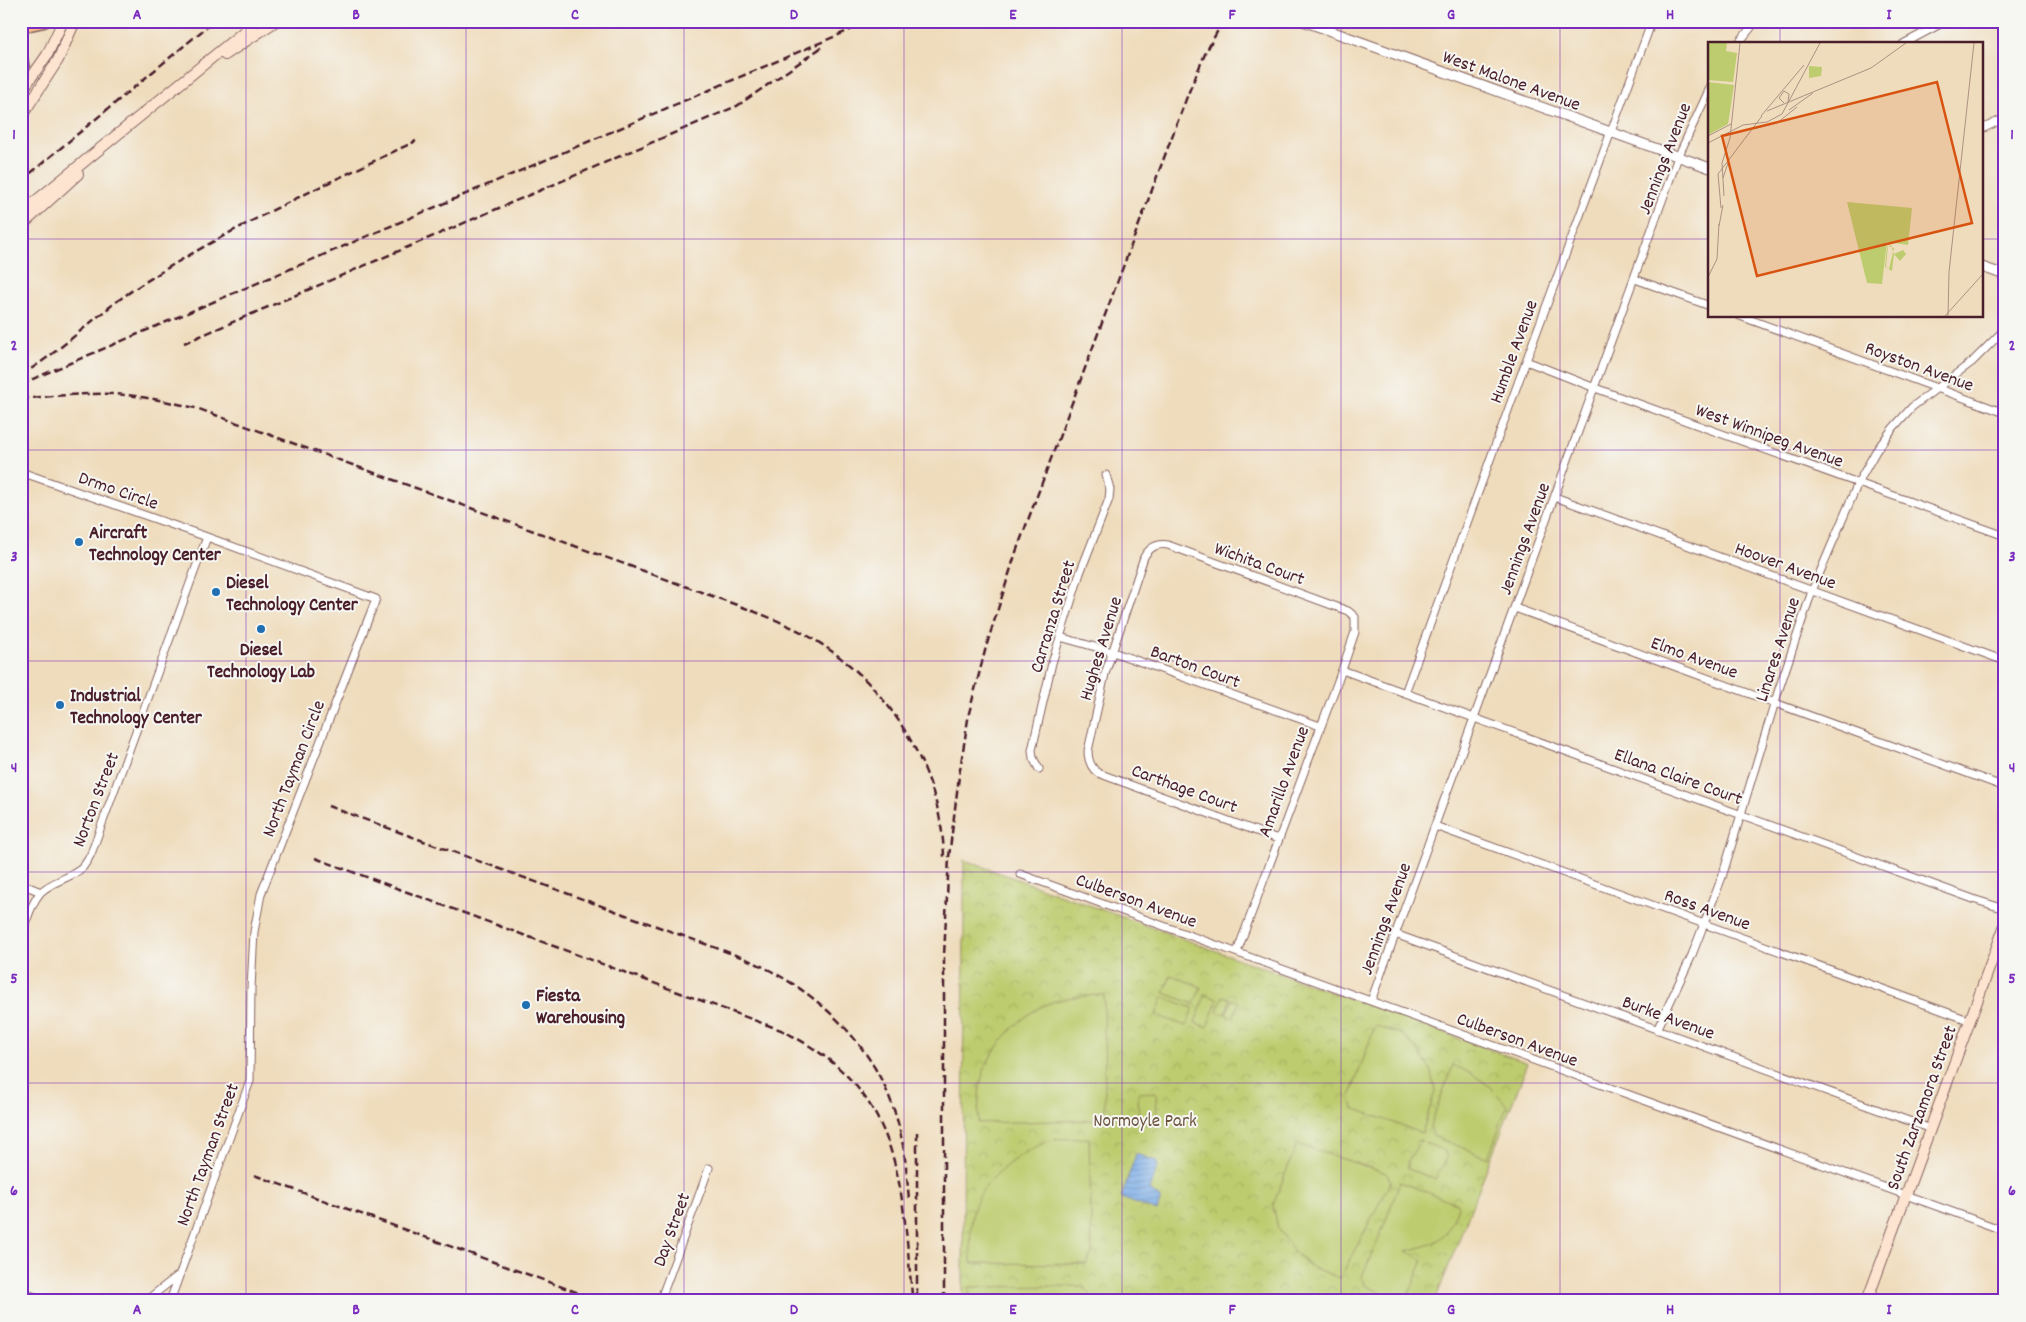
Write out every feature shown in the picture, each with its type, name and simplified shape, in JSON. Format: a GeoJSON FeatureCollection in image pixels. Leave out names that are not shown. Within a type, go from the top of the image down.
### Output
{"type":"FeatureCollection","features":[{"type":"Feature","properties":{"kind":"highway"},"geometry":{"type":"LineString","coordinates":[[21,26],[44,21]]}},
{"type":"Feature","properties":{"kind":"highway"},"geometry":{"type":"LineString","coordinates":[[21,58],[24,75],[21,83]]}},
{"type":"Feature","properties":{"kind":"main road"},"geometry":{"type":"LineString","coordinates":[[21,212],[257,21]]}},
{"type":"Feature","properties":{"kind":"main road"},"geometry":{"type":"LineString","coordinates":[[178,86],[276,21]]}},
{"type":"Feature","properties":{"kind":"main road"},"geometry":{"type":"LineString","coordinates":[[21,92],[70,22]]}},
{"type":"Feature","properties":{"kind":"main road"},"geometry":{"type":"LineString","coordinates":[[21,117],[58,60],[70,22]]}},
{"type":"Feature","properties":{"kind":"main road"},"geometry":{"type":"LineString","coordinates":[[21,226],[139,117]]}},
{"type":"Feature","properties":{"kind":"main road","name":"South Zarzamora Street"},"geometry":{"type":"LineString","coordinates":[[1867,1301],[2005,925]]}},
{"type":"Feature","properties":{"kind":"street","name":"West Malone Avenue"},"geometry":{"type":"LineString","coordinates":[[1303,21],[1708,167]]}},
{"type":"Feature","properties":{"kind":"street","name":"Humble Avenue"},"geometry":{"type":"LineString","coordinates":[[1405,693],[1652,21]]}},
{"type":"Feature","properties":{"kind":"street"},"geometry":{"type":"LineString","coordinates":[[1740,42],[1756,21]]}},
{"type":"Feature","properties":{"kind":"street"},"geometry":{"type":"LineString","coordinates":[[1907,42],[1946,21]]}},
{"type":"Feature","properties":{"kind":"street","name":"Jennings Avenue"},"geometry":{"type":"LineString","coordinates":[[1371,1001],[1678,157],[1708,92]]}},
{"type":"Feature","properties":{"kind":"street"},"geometry":{"type":"LineString","coordinates":[[1984,128],[2005,118]]}},
{"type":"Feature","properties":{"kind":"street"},"geometry":{"type":"LineString","coordinates":[[1984,268],[2005,275]]}},
{"type":"Feature","properties":{"kind":"street"},"geometry":{"type":"LineString","coordinates":[[1635,279],[1708,305]]}},
{"type":"Feature","properties":{"kind":"street","name":"Royston Avenue"},"geometry":{"type":"LineString","coordinates":[[1746,318],[2005,413]]}},
{"type":"Feature","properties":{"kind":"street","name":"Linares Avenue"},"geometry":{"type":"LineString","coordinates":[[1657,1030],[1667,1011],[1722,878],[1775,703],[1812,591],[1858,482],[1876,451],[1912,407],[1972,362],[2005,328]]}},
{"type":"Feature","properties":{"kind":"street","name":"West Winnipeg Avenue"},"geometry":{"type":"LineString","coordinates":[[1526,361],[1595,388],[2005,536]]}},
{"type":"Feature","properties":{"kind":"street","name":"Drmo Circle"},"geometry":{"type":"LineString","coordinates":[[21,472],[376,599]]}},
{"type":"Feature","properties":{"kind":"street","name":"Carranza Street"},"geometry":{"type":"LineString","coordinates":[[1039,769],[1033,758],[1032,750],[1052,663],[1080,573],[1108,499],[1110,490],[1106,475]]}},
{"type":"Feature","properties":{"kind":"street","name":"Hoover Avenue"},"geometry":{"type":"LineString","coordinates":[[1555,498],[2005,661]]}},
{"type":"Feature","properties":{"kind":"street","name":"Norton Street"},"geometry":{"type":"LineString","coordinates":[[21,936],[33,904],[41,892],[62,878],[78,871],[84,866],[91,854],[207,537]]}},
{"type":"Feature","properties":{"kind":"street","name":"Wichita Court"},"geometry":{"type":"LineString","coordinates":[[1149,550],[1157,545],[1168,545],[1348,612],[1355,617],[1356,622]]}},
{"type":"Feature","properties":{"kind":"street","name":"Hughes Avenue"},"geometry":{"type":"LineString","coordinates":[[1088,758],[1105,674],[1144,557],[1149,550]]}},
{"type":"Feature","properties":{"kind":"street","name":"North Tayman Circle"},"geometry":{"type":"LineString","coordinates":[[261,894],[376,599]]}},
{"type":"Feature","properties":{"kind":"street","name":"Elmo Avenue"},"geometry":{"type":"LineString","coordinates":[[1515,608],[2005,787]]}},
{"type":"Feature","properties":{"kind":"street","name":"Amarillo Avenue"},"geometry":{"type":"LineString","coordinates":[[1237,952],[1342,670],[1355,632],[1356,622]]}},
{"type":"Feature","properties":{"kind":"street","name":"Barton Court"},"geometry":{"type":"LineString","coordinates":[[1060,637],[1113,652],[1320,726]]}},
{"type":"Feature","properties":{"kind":"street","name":"Ellana Claire Court"},"geometry":{"type":"LineString","coordinates":[[1342,670],[2005,909]]}},
{"type":"Feature","properties":{"kind":"street","name":"Carthage Court"},"geometry":{"type":"LineString","coordinates":[[1088,758],[1091,767],[1098,773],[1278,839]]}},
{"type":"Feature","properties":{"kind":"street","name":"Ross Avenue"},"geometry":{"type":"LineString","coordinates":[[1435,826],[1971,1020]]}},
{"type":"Feature","properties":{"kind":"street","name":"Culberson Avenue"},"geometry":{"type":"LineString","coordinates":[[1020,874],[2005,1231]]}},
{"type":"Feature","properties":{"kind":"street"},"geometry":{"type":"LineString","coordinates":[[21,884],[41,892]]}},
{"type":"Feature","properties":{"kind":"street","name":"North Tayman Street"},"geometry":{"type":"LineString","coordinates":[[170,1301],[250,1081],[254,932],[261,894]]}},
{"type":"Feature","properties":{"kind":"street","name":"Burke Avenue"},"geometry":{"type":"LineString","coordinates":[[1395,934],[1931,1129]]}},
{"type":"Feature","properties":{"kind":"street","name":"Day Street"},"geometry":{"type":"LineString","coordinates":[[660,1301],[710,1168]]}},
{"type":"Feature","properties":{"kind":"street"},"geometry":{"type":"LineString","coordinates":[[142,1301],[148,1299],[180,1274]]}},
{"type":"Feature","properties":{"kind":"street"},"geometry":{"type":"LineString","coordinates":[[21,1292],[46,1301]]}},
{"type":"Feature","properties":{"kind":"green space","name":"Normoyle Park"},"geometry":{"type":"Polygon","coordinates":[[[964,860],[1528,1063],[1435,1301],[963,1301],[964,860]]]}},
{"type":"Feature","properties":{"kind":"green space"},"geometry":{"type":"Polygon","coordinates":[[[1171,975],[1201,987],[1194,1004],[1164,993],[1171,975]]]}},
{"type":"Feature","properties":{"kind":"green space"},"geometry":{"type":"Polygon","coordinates":[[[1104,995],[1105,1112],[1097,1120],[978,1123],[980,1088],[988,1061],[1016,1025],[1049,1003],[1074,997],[1104,995]]]}},
{"type":"Feature","properties":{"kind":"green space"},"geometry":{"type":"Polygon","coordinates":[[[1205,995],[1218,999],[1207,1027],[1195,1023],[1205,995]]]}},
{"type":"Feature","properties":{"kind":"green space"},"geometry":{"type":"Polygon","coordinates":[[[1223,996],[1230,999],[1225,1014],[1217,1012],[1223,996]]]}},
{"type":"Feature","properties":{"kind":"green space"},"geometry":{"type":"Polygon","coordinates":[[[1163,997],[1193,1008],[1186,1026],[1156,1015],[1163,997]]]}},
{"type":"Feature","properties":{"kind":"green space"},"geometry":{"type":"Polygon","coordinates":[[[1232,999],[1239,1002],[1233,1018],[1226,1015],[1232,999]]]}},
{"type":"Feature","properties":{"kind":"green space"},"geometry":{"type":"Polygon","coordinates":[[[1375,1026],[1402,1034],[1419,1052],[1430,1069],[1435,1091],[1422,1133],[1353,1108],[1350,1097],[1375,1026]]]}},
{"type":"Feature","properties":{"kind":"green space"},"geometry":{"type":"Polygon","coordinates":[[[1453,1065],[1483,1081],[1507,1106],[1488,1158],[1433,1136],[1430,1126],[1453,1065]]]}},
{"type":"Feature","properties":{"kind":"green space"},"geometry":{"type":"Polygon","coordinates":[[[1156,1092],[1157,1124],[1139,1124],[1138,1093],[1156,1092]]]}},
{"type":"Feature","properties":{"kind":"green space"},"geometry":{"type":"Polygon","coordinates":[[[1089,1138],[1092,1253],[1086,1264],[971,1263],[972,1215],[978,1198],[994,1177],[1004,1167],[1039,1145],[1055,1140],[1089,1138]]]}},
{"type":"Feature","properties":{"kind":"green space"},"geometry":{"type":"Polygon","coordinates":[[[1420,1141],[1445,1151],[1447,1158],[1435,1179],[1408,1169],[1408,1161],[1420,1141]]]}},
{"type":"Feature","properties":{"kind":"green space"},"geometry":{"type":"Polygon","coordinates":[[[1297,1144],[1386,1173],[1391,1181],[1340,1278],[1314,1268],[1296,1254],[1278,1228],[1273,1205],[1297,1144]]]}},
{"type":"Feature","properties":{"kind":"green space"},"geometry":{"type":"Polygon","coordinates":[[[1400,1182],[1459,1204],[1451,1225],[1441,1237],[1428,1245],[1406,1251],[1423,1260],[1406,1301],[1398,1301],[1365,1285],[1362,1276],[1380,1236],[1400,1182]]]}},
{"type":"Feature","properties":{"kind":"green space"},"geometry":{"type":"Polygon","coordinates":[[[1082,1286],[1090,1293],[1090,1301],[970,1301],[969,1287],[1082,1286]]]}},
{"type":"Feature","properties":{"kind":"water"},"geometry":{"type":"Polygon","coordinates":[[[1136,1154],[1156,1161],[1158,1165],[1149,1190],[1161,1198],[1157,1211],[1121,1198],[1136,1154]]]}},
{"type":"Feature","properties":{"kind":"railway"},"geometry":{"type":"LineString","coordinates":[[21,181],[214,21]]}},
{"type":"Feature","properties":{"kind":"railway"},"geometry":{"type":"LineString","coordinates":[[21,384],[871,21]]}},
{"type":"Feature","properties":{"kind":"railway"},"geometry":{"type":"LineString","coordinates":[[944,1301],[944,956],[949,857],[969,713],[986,647],[1016,552],[1188,94],[1205,54],[1223,21]]}},
{"type":"Feature","properties":{"kind":"railway"},"geometry":{"type":"LineString","coordinates":[[184,343],[737,106],[822,47]]}},
{"type":"Feature","properties":{"kind":"railway"},"geometry":{"type":"LineString","coordinates":[[21,375],[36,366],[133,290],[201,248],[308,193],[416,141]]}},
{"type":"Feature","properties":{"kind":"railway"},"geometry":{"type":"LineString","coordinates":[[21,399],[79,394],[114,394],[136,396],[199,409],[745,608],[798,630],[827,648],[873,688],[893,713],[910,739],[924,767],[934,796],[941,827],[944,857]]}},
{"type":"Feature","properties":{"kind":"railway"},"geometry":{"type":"LineString","coordinates":[[328,806],[741,957],[769,970],[796,986],[844,1026],[863,1050],[880,1077],[892,1105],[901,1136],[909,1200]]}},
{"type":"Feature","properties":{"kind":"railway"},"geometry":{"type":"LineString","coordinates":[[315,858],[781,1030],[821,1053],[851,1080],[872,1109],[887,1140],[897,1175],[904,1212],[912,1295]]}},
{"type":"Feature","properties":{"kind":"railway"},"geometry":{"type":"LineString","coordinates":[[917,1132],[917,1301]]}},
{"type":"Feature","properties":{"kind":"railway"},"geometry":{"type":"LineString","coordinates":[[254,1175],[601,1301]]}},
{"type":"Feature","properties":{"kind":"place","name":"Aircraft Technology Center"},"geometry":{"type":"Point","coordinates":[79,542]}},
{"type":"Feature","properties":{"kind":"place","name":"Diesel Technology Center"},"geometry":{"type":"Point","coordinates":[216,592]}},
{"type":"Feature","properties":{"kind":"place","name":"Diesel Technology Lab"},"geometry":{"type":"Point","coordinates":[261,629]}},
{"type":"Feature","properties":{"kind":"place","name":"Industrial Technology Center"},"geometry":{"type":"Point","coordinates":[60,705]}},
{"type":"Feature","properties":{"kind":"place","name":"Fiesta Warehousing"},"geometry":{"type":"Point","coordinates":[526,1005]}}]}
